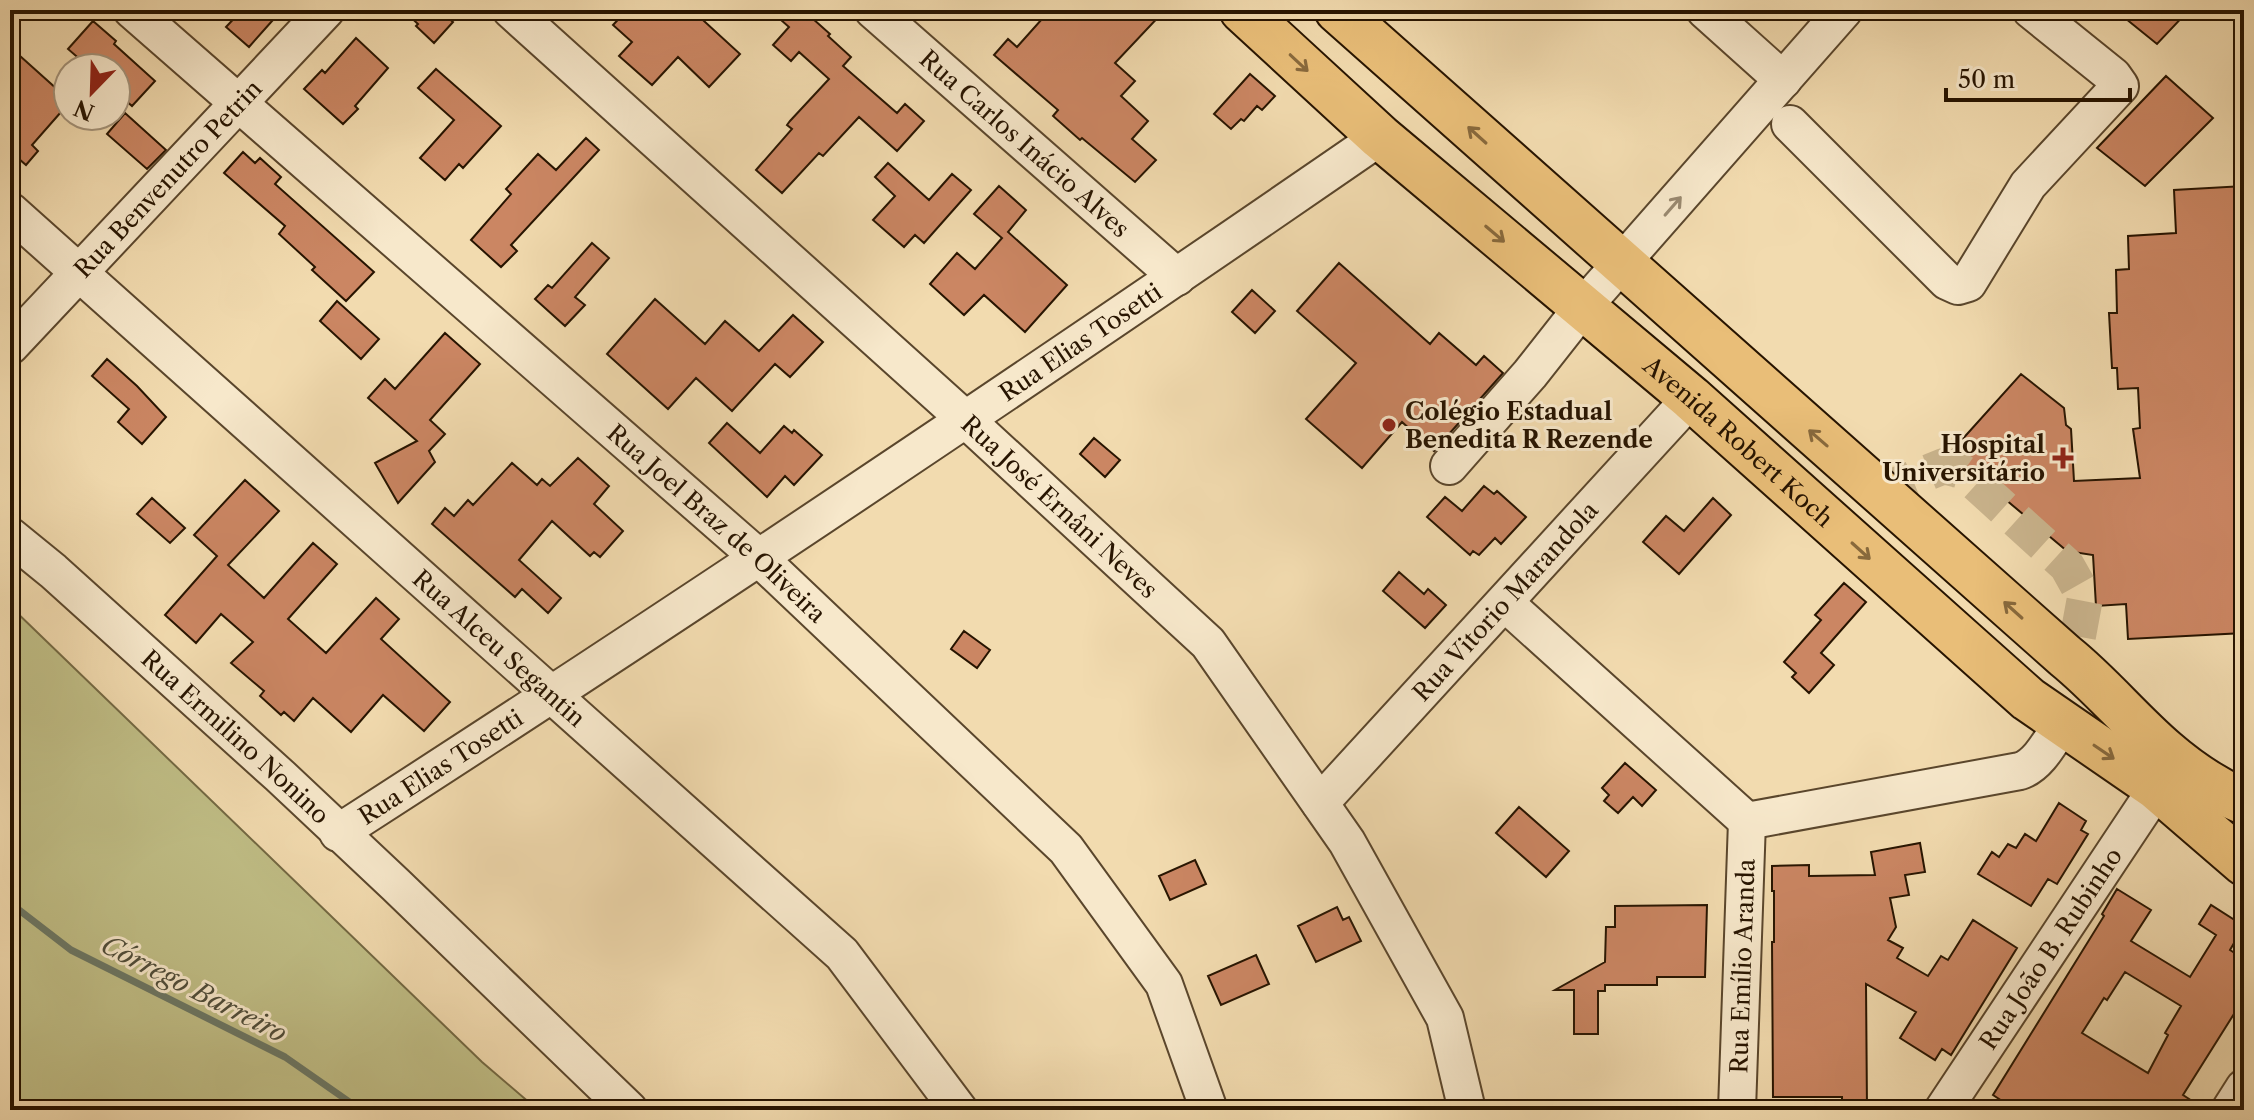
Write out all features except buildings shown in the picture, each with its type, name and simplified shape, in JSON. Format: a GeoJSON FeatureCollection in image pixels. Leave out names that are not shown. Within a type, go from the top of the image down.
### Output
{"type":"FeatureCollection","features":[{"type":"Feature","properties":{"kind":"main road","name":"Avenida Robert Koch"},"geometry":{"type":"LineString","coordinates":[[1242,10],[1380,137],[1691,398],[2045,712],[2157,788],[2244,863]]}},
{"type":"Feature","properties":{"kind":"main road"},"geometry":{"type":"LineString","coordinates":[[1337,10],[2076,665],[2165,751],[2238,792]]}},
{"type":"Feature","properties":{"kind":"main road"},"geometry":{"type":"LineString","coordinates":[[2045,712],[2076,665]]}},
{"type":"Feature","properties":{"kind":"street","name":"Rua Joel Braz de Oliveira"},"geometry":{"type":"LineString","coordinates":[[132,10],[758,557],[1066,849],[1164,984],[1209,1110]]}},
{"type":"Feature","properties":{"kind":"street","name":"Rua Benvenutro Petrin"},"geometry":{"type":"LineString","coordinates":[[10,346],[326,10]]}},
{"type":"Feature","properties":{"kind":"street","name":"Rua José Ernâni Neves"},"geometry":{"type":"LineString","coordinates":[[511,10],[965,419],[1208,643],[1347,842],[1445,1018],[1467,1110]]}},
{"type":"Feature","properties":{"kind":"street","name":"Rua Carlos Inácio Alves"},"geometry":{"type":"LineString","coordinates":[[873,10],[1177,277]]}},
{"type":"Feature","properties":{"kind":"street"},"geometry":{"type":"LineString","coordinates":[[1705,10],[1783,80]]}},
{"type":"Feature","properties":{"kind":"street"},"geometry":{"type":"LineString","coordinates":[[1449,466],[1530,374],[1582,308],[1844,10]]}},
{"type":"Feature","properties":{"kind":"street"},"geometry":{"type":"LineString","coordinates":[[1790,124],[1947,281],[1958,286],[1968,283],[2028,185],[2120,86],[2113,76],[2031,10]]}},
{"type":"Feature","properties":{"kind":"street","name":"Rua Elias Tosetti"},"geometry":{"type":"LineString","coordinates":[[338,833],[552,695],[1177,277],[1380,137]]}},
{"type":"Feature","properties":{"kind":"street","name":"Rua Alceu Segantin"},"geometry":{"type":"LineString","coordinates":[[10,211],[842,954],[959,1110]]}},
{"type":"Feature","properties":{"kind":"street","name":"Rua Vitorio Marandola"},"geometry":{"type":"LineString","coordinates":[[1320,803],[1691,398]]}},
{"type":"Feature","properties":{"kind":"street","name":"Rua Ermilino Nonino"},"geometry":{"type":"LineString","coordinates":[[10,536],[279,775],[629,1110]]}},
{"type":"Feature","properties":{"kind":"street"},"geometry":{"type":"LineString","coordinates":[[1505,603],[1747,821],[2027,769],[2037,759],[2045,712]]}},
{"type":"Feature","properties":{"kind":"street","name":"Rua João B. Rubinho"},"geometry":{"type":"LineString","coordinates":[[1943,1110],[2157,788]]}},
{"type":"Feature","properties":{"kind":"street","name":"Rua Emílio Aranda"},"geometry":{"type":"LineString","coordinates":[[1737,1110],[1747,821]]}},
{"type":"Feature","properties":{"kind":"street"},"geometry":{"type":"LineString","coordinates":[[2230,1110],[2244,1088]]}},
{"type":"Feature","properties":{"kind":"shaded area"},"geometry":{"type":"Polygon","coordinates":[[[10,606],[482,1062],[538,1110],[10,1110],[10,606]]]}},
{"type":"Feature","properties":{"kind":"waterway","name":"Córrego Barreiro"},"geometry":{"type":"LineString","coordinates":[[10,903],[71,950],[285,1057],[361,1110]]}},
{"type":"Feature","properties":{"kind":"tunnel"},"geometry":{"type":"LineString","coordinates":[[1879,492],[1944,466],[1969,477],[2067,566],[2085,598],[2073,663]]}},
{"type":"Feature","properties":{"kind":"place","name":"Colégio Estadual Benedita R Rezende"},"geometry":{"type":"Point","coordinates":[1389,425]}},
{"type":"Feature","properties":{"kind":"place","name":"Hospital Universitário"},"geometry":{"type":"Point","coordinates":[2063,458]}}]}
